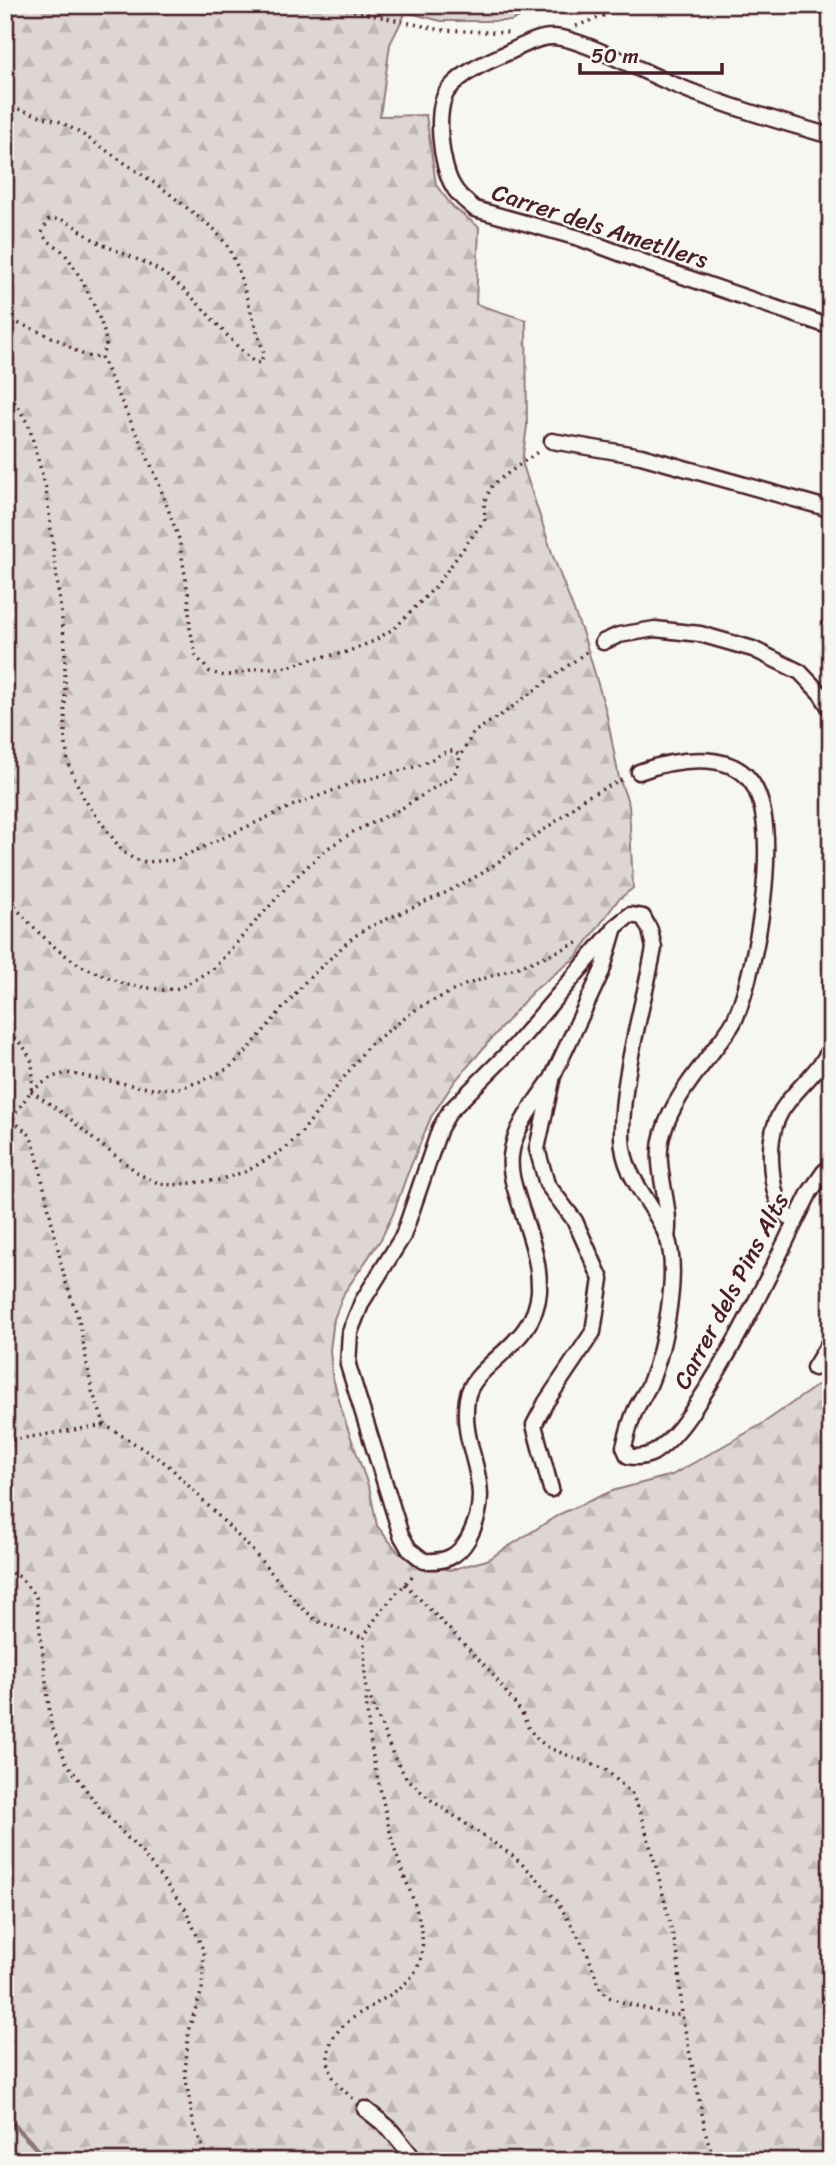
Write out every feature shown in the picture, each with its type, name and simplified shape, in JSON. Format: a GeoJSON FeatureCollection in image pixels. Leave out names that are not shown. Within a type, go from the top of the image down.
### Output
{"type":"FeatureCollection","features":[{"type":"Feature","properties":{"kind":"street"},"geometry":{"type":"LineString","coordinates":[[550,37],[570,39],[676,86],[750,113],[831,136]]}},
{"type":"Feature","properties":{"kind":"street","name":"Carrer dels Ametllers"},"geometry":{"type":"LineString","coordinates":[[550,37],[529,43],[475,68],[447,91],[441,107],[440,136],[452,185],[461,198],[475,209],[579,238],[831,327]]}},
{"type":"Feature","properties":{"kind":"street"},"geometry":{"type":"LineString","coordinates":[[552,441],[641,456],[767,489],[831,512]]}},
{"type":"Feature","properties":{"kind":"street"},"geometry":{"type":"LineString","coordinates":[[603,642],[620,635],[655,629],[701,634],[753,649],[800,672],[821,694],[831,710]]}},
{"type":"Feature","properties":{"kind":"street"},"geometry":{"type":"LineString","coordinates":[[639,772],[663,763],[692,760],[718,762],[738,769],[752,782],[760,799],[765,825],[766,871],[761,913],[736,1019],[685,1088],[669,1115],[661,1138],[660,1163],[670,1222],[667,1238]]}},
{"type":"Feature","properties":{"kind":"street"},"geometry":{"type":"LineString","coordinates":[[830,860],[831,882]]}},
{"type":"Feature","properties":{"kind":"street","name":"Carrer dels Pins Alts"},"geometry":{"type":"LineString","coordinates":[[615,927],[630,915],[643,917],[650,930],[654,948],[626,1085],[622,1137],[625,1163],[667,1238],[671,1269],[665,1330],[650,1383],[634,1413],[624,1447],[628,1456],[636,1458],[651,1454],[668,1441],[691,1413],[743,1327],[810,1192],[831,1166]]}},
{"type":"Feature","properties":{"kind":"street"},"geometry":{"type":"LineString","coordinates":[[615,927],[602,971],[553,1076],[516,1136],[511,1156],[510,1175],[533,1244],[539,1294],[532,1318],[520,1337],[474,1380],[467,1397],[469,1438],[480,1481],[477,1520],[462,1549],[449,1559],[424,1561],[409,1549],[401,1535],[348,1365],[350,1332],[362,1302],[402,1236],[440,1128],[450,1111],[514,1047],[615,927]]}},
{"type":"Feature","properties":{"kind":"street"},"geometry":{"type":"LineString","coordinates":[[795,1222],[788,1218],[779,1204],[773,1185],[771,1140],[778,1117],[786,1104],[823,1063],[831,1048]]}},
{"type":"Feature","properties":{"kind":"street"},"geometry":{"type":"LineString","coordinates":[[551,1489],[534,1425],[546,1402],[593,1332],[601,1279],[575,1221],[547,1184],[537,1149],[553,1076]]}},
{"type":"Feature","properties":{"kind":"street"},"geometry":{"type":"LineString","coordinates":[[814,1368],[831,1340]]}},
{"type":"Feature","properties":{"kind":"street"},"geometry":{"type":"LineString","coordinates":[[365,2109],[389,2128],[416,2161]]}},
{"type":"Feature","properties":{"kind":"path"},"geometry":{"type":"LineString","coordinates":[[326,5],[442,30],[514,33]]}},
{"type":"Feature","properties":{"kind":"path"},"geometry":{"type":"LineString","coordinates":[[550,37],[633,5]]}},
{"type":"Feature","properties":{"kind":"path"},"geometry":{"type":"LineString","coordinates":[[5,106],[61,122],[85,136],[166,191],[215,230],[228,247],[237,266],[264,354],[260,363],[253,361],[166,275],[94,240],[71,223],[58,218],[48,220],[42,233],[45,239],[69,260],[95,307],[106,347],[101,357]]}},
{"type":"Feature","properties":{"kind":"path"},"geometry":{"type":"LineString","coordinates":[[5,319],[56,339],[83,355],[101,357]]}},
{"type":"Feature","properties":{"kind":"path"},"geometry":{"type":"LineString","coordinates":[[101,357],[156,476],[179,539],[196,656],[211,672],[225,676],[255,669],[288,667],[344,653],[374,641],[396,627],[436,586],[485,519],[484,502],[493,484],[552,441]]}},
{"type":"Feature","properties":{"kind":"path"},"geometry":{"type":"LineString","coordinates":[[5,391],[18,405],[29,426],[46,489],[65,645],[65,736],[68,763],[85,799],[123,852],[146,862],[175,860],[263,818],[353,783],[418,766],[448,751],[455,751],[460,756]]}},
{"type":"Feature","properties":{"kind":"path"},"geometry":{"type":"LineString","coordinates":[[5,897],[37,931],[81,966],[127,985],[164,990],[180,988],[213,969],[292,881],[325,850],[353,832],[437,788],[453,776],[460,756],[474,732],[603,642]]}},
{"type":"Feature","properties":{"kind":"path"},"geometry":{"type":"LineString","coordinates":[[5,1143],[12,1120],[31,1091],[52,1077],[67,1073],[153,1089],[180,1088],[229,1068],[306,981],[352,938],[365,929],[481,874],[562,817],[583,798],[639,772]]}},
{"type":"Feature","properties":{"kind":"path"},"geometry":{"type":"LineString","coordinates":[[31,1091],[141,1175],[173,1185],[219,1180],[247,1171],[286,1148],[302,1132],[368,1046],[418,1008],[466,985],[581,942]]}},
{"type":"Feature","properties":{"kind":"path"},"geometry":{"type":"LineString","coordinates":[[5,1027],[26,1050],[32,1062],[31,1091]]}},
{"type":"Feature","properties":{"kind":"path"},"geometry":{"type":"LineString","coordinates":[[12,1120],[30,1135],[36,1152],[65,1280],[79,1320],[92,1391],[106,1425],[167,1464],[251,1549],[300,1606],[317,1620],[364,1638]]}},
{"type":"Feature","properties":{"kind":"path"},"geometry":{"type":"LineString","coordinates":[[5,1441],[106,1425]]}},
{"type":"Feature","properties":{"kind":"path"},"geometry":{"type":"LineString","coordinates":[[5,1570],[20,1577],[36,1597],[51,1724],[66,1762],[101,1810],[143,1854],[186,1910],[204,1952],[202,1990],[189,2028],[185,2074],[194,2127],[209,2161]]}},
{"type":"Feature","properties":{"kind":"path"},"geometry":{"type":"LineString","coordinates":[[365,2109],[334,2080],[328,2067],[328,2052],[335,2034],[348,2021],[389,1996],[416,1973],[423,1943],[421,1927],[393,1844],[376,1772],[370,1744],[366,1689],[364,1638],[382,1609],[405,1584],[489,1670],[516,1704],[538,1740],[551,1749],[605,1769],[632,1794],[641,1814],[658,1874],[678,1957],[682,2015],[707,2138],[715,2161]]}},
{"type":"Feature","properties":{"kind":"path"},"geometry":{"type":"LineString","coordinates":[[366,1689],[394,1757],[406,1777],[428,1798],[513,1856],[536,1877],[556,1900],[586,1950],[600,1988],[609,1997],[622,2002],[668,2015],[682,2015]]}},
{"type":"Feature","properties":{"kind":"green space"},"geometry":{"type":"Polygon","coordinates":[[[5,5],[614,5],[579,15],[530,12],[511,21],[441,21],[406,12],[390,44],[380,116],[426,115],[436,185],[453,207],[479,227],[476,304],[526,320],[527,426],[522,462],[553,556],[584,637],[606,711],[619,778],[629,805],[633,888],[618,900],[576,957],[532,992],[455,1081],[431,1117],[381,1239],[344,1293],[334,1319],[330,1350],[332,1374],[343,1415],[370,1491],[377,1526],[398,1552],[422,1564],[450,1570],[487,1560],[560,1514],[612,1491],[672,1475],[762,1424],[831,1376],[831,2161],[5,2161],[5,5]]]}},
{"type":"Feature","properties":{"kind":"waterway"},"geometry":{"type":"LineString","coordinates":[[5,2116],[49,2161]]}}]}
